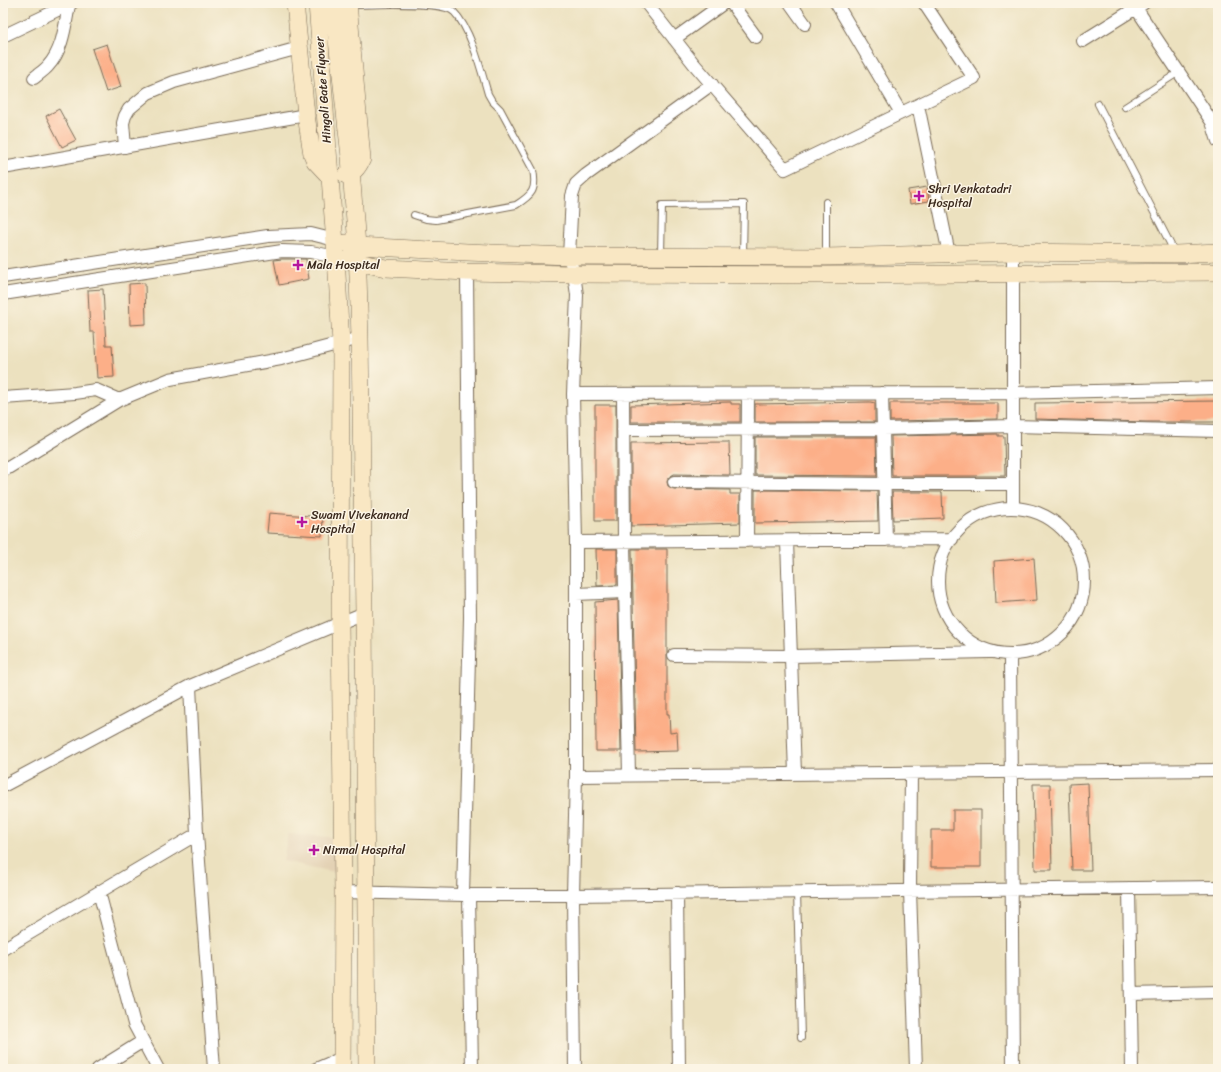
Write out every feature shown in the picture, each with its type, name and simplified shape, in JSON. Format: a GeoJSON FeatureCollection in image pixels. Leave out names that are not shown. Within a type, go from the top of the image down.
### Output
{"type":"FeatureCollection","features":[{"type":"Feature","properties":{"kind":"main road"},"geometry":{"type":"LineString","coordinates":[[295,3],[306,115],[312,154],[330,177],[351,174],[360,164],[362,159],[343,4]]}},
{"type":"Feature","properties":{"kind":"main road","name":"Hingoli Gate Flyover"},"geometry":{"type":"LineString","coordinates":[[317,3],[341,343],[340,623],[343,892],[342,1063]]}},
{"type":"Feature","properties":{"kind":"main road"},"geometry":{"type":"LineString","coordinates":[[351,174],[358,263],[360,338],[364,613],[367,1069]]}},
{"type":"Feature","properties":{"kind":"main road"},"geometry":{"type":"LineString","coordinates":[[335,248],[357,246],[569,256],[743,257],[826,266],[1013,273],[1218,272]]}},
{"type":"Feature","properties":{"kind":"main road"},"geometry":{"type":"LineString","coordinates":[[335,248],[358,263],[386,268],[467,272],[574,274],[826,266],[949,254],[1013,252],[1176,254],[1218,252]]}},
{"type":"Feature","properties":{"kind":"street"},"geometry":{"type":"LineString","coordinates":[[646,3],[674,39],[785,169],[974,78],[924,3]]}},
{"type":"Feature","properties":{"kind":"street"},"geometry":{"type":"LineString","coordinates":[[674,39],[724,3]]}},
{"type":"Feature","properties":{"kind":"street"},"geometry":{"type":"LineString","coordinates":[[731,3],[756,37]]}},
{"type":"Feature","properties":{"kind":"street"},"geometry":{"type":"LineString","coordinates":[[790,3],[805,24]]}},
{"type":"Feature","properties":{"kind":"street"},"geometry":{"type":"LineString","coordinates":[[836,3],[901,113]]}},
{"type":"Feature","properties":{"kind":"street"},"geometry":{"type":"LineString","coordinates":[[3,36],[70,4]]}},
{"type":"Feature","properties":{"kind":"street"},"geometry":{"type":"LineString","coordinates":[[34,78],[48,66],[56,54],[64,31],[70,4]]}},
{"type":"Feature","properties":{"kind":"street"},"geometry":{"type":"LineString","coordinates":[[1083,42],[1140,6],[1179,72],[1212,122],[1218,141]]}},
{"type":"Feature","properties":{"kind":"street"},"geometry":{"type":"LineString","coordinates":[[125,147],[125,116],[129,109],[148,93],[174,82],[299,48]]}},
{"type":"Feature","properties":{"kind":"street"},"geometry":{"type":"LineString","coordinates":[[575,1069],[572,895],[576,776],[576,542],[573,394],[577,295],[574,274],[569,256],[572,196],[576,184],[586,175],[712,84]]}},
{"type":"Feature","properties":{"kind":"street"},"geometry":{"type":"LineString","coordinates":[[918,105],[949,254]]}},
{"type":"Feature","properties":{"kind":"street"},"geometry":{"type":"LineString","coordinates":[[3,168],[306,115]]}},
{"type":"Feature","properties":{"kind":"street"},"geometry":{"type":"LineString","coordinates":[[3,277],[268,236],[311,234],[335,248]]}},
{"type":"Feature","properties":{"kind":"street"},"geometry":{"type":"LineString","coordinates":[[3,294],[282,251],[311,252],[335,248]]}},
{"type":"Feature","properties":{"kind":"street"},"geometry":{"type":"LineString","coordinates":[[1013,252],[1013,508]]}},
{"type":"Feature","properties":{"kind":"street"},"geometry":{"type":"LineString","coordinates":[[467,272],[470,618],[466,895],[472,1069]]}},
{"type":"Feature","properties":{"kind":"street"},"geometry":{"type":"LineString","coordinates":[[3,471],[119,400],[170,379],[281,359],[360,338]]}},
{"type":"Feature","properties":{"kind":"street"},"geometry":{"type":"LineString","coordinates":[[573,394],[1012,393],[1218,388]]}},
{"type":"Feature","properties":{"kind":"street"},"geometry":{"type":"LineString","coordinates":[[3,398],[96,390],[119,400]]}},
{"type":"Feature","properties":{"kind":"street"},"geometry":{"type":"LineString","coordinates":[[882,393],[886,540]]}},
{"type":"Feature","properties":{"kind":"street"},"geometry":{"type":"LineString","coordinates":[[623,394],[624,542],[629,775]]}},
{"type":"Feature","properties":{"kind":"street"},"geometry":{"type":"LineString","coordinates":[[747,541],[748,394]]}},
{"type":"Feature","properties":{"kind":"street"},"geometry":{"type":"LineString","coordinates":[[623,430],[883,429],[1013,426],[1218,431]]}},
{"type":"Feature","properties":{"kind":"street"},"geometry":{"type":"LineString","coordinates":[[674,482],[747,484],[1013,484]]}},
{"type":"Feature","properties":{"kind":"street"},"geometry":{"type":"LineString","coordinates":[[674,656],[791,656],[993,652],[1010,655],[1034,651],[1053,642],[1071,625],[1084,594],[1085,572],[1079,552],[1070,536],[1055,522],[1032,510],[1004,508],[984,513],[966,524],[957,532],[946,548],[940,563],[939,592],[945,613],[954,628],[968,641],[993,652]]}},
{"type":"Feature","properties":{"kind":"street"},"geometry":{"type":"LineString","coordinates":[[576,542],[952,539]]}},
{"type":"Feature","properties":{"kind":"street"},"geometry":{"type":"LineString","coordinates":[[787,541],[796,774]]}},
{"type":"Feature","properties":{"kind":"street"},"geometry":{"type":"LineString","coordinates":[[576,594],[625,592]]}},
{"type":"Feature","properties":{"kind":"street"},"geometry":{"type":"LineString","coordinates":[[3,786],[190,686],[364,613]]}},
{"type":"Feature","properties":{"kind":"street"},"geometry":{"type":"LineString","coordinates":[[1010,655],[1013,1069]]}},
{"type":"Feature","properties":{"kind":"street"},"geometry":{"type":"LineString","coordinates":[[190,686],[197,834],[214,1069]]}},
{"type":"Feature","properties":{"kind":"street"},"geometry":{"type":"LineString","coordinates":[[576,776],[1218,770]]}},
{"type":"Feature","properties":{"kind":"street"},"geometry":{"type":"LineString","coordinates":[[911,773],[910,890],[916,1069]]}},
{"type":"Feature","properties":{"kind":"street"},"geometry":{"type":"LineString","coordinates":[[3,949],[197,834]]}},
{"type":"Feature","properties":{"kind":"street"},"geometry":{"type":"LineString","coordinates":[[343,892],[466,895],[572,895],[1218,887]]}},
{"type":"Feature","properties":{"kind":"street"},"geometry":{"type":"LineString","coordinates":[[1129,888],[1132,1069]]}},
{"type":"Feature","properties":{"kind":"street"},"geometry":{"type":"LineString","coordinates":[[99,892],[134,1024],[142,1042],[158,1069]]}},
{"type":"Feature","properties":{"kind":"street"},"geometry":{"type":"LineString","coordinates":[[677,893],[679,1069]]}},
{"type":"Feature","properties":{"kind":"street"},"geometry":{"type":"LineString","coordinates":[[1131,994],[1218,992]]}},
{"type":"Feature","properties":{"kind":"street"},"geometry":{"type":"LineString","coordinates":[[98,1069],[142,1042]]}},
{"type":"Feature","properties":{"kind":"street"},"geometry":{"type":"LineString","coordinates":[[316,1069],[342,1063]]}},
{"type":"Feature","properties":{"kind":"lane"},"geometry":{"type":"LineString","coordinates":[[343,4],[441,6],[453,11],[466,29],[488,94],[492,101],[500,109],[533,170],[535,180],[533,191],[526,199],[516,205],[436,220],[426,219],[414,215]]}},
{"type":"Feature","properties":{"kind":"lane"},"geometry":{"type":"LineString","coordinates":[[1125,107],[1179,72]]}},
{"type":"Feature","properties":{"kind":"lane"},"geometry":{"type":"LineString","coordinates":[[1098,104],[1176,254]]}},
{"type":"Feature","properties":{"kind":"lane"},"geometry":{"type":"LineString","coordinates":[[826,202],[826,266]]}},
{"type":"Feature","properties":{"kind":"lane"},"geometry":{"type":"LineString","coordinates":[[661,256],[662,205],[744,204],[743,257]]}},
{"type":"Feature","properties":{"kind":"lane"},"geometry":{"type":"LineString","coordinates":[[797,892],[801,1038]]}},
{"type":"Feature","properties":{"kind":"shaded area","name":"Nirmal Hospital"},"geometry":{"type":"Polygon","coordinates":[[[288,834],[342,838],[343,874],[283,861],[288,834]]]}},
{"type":"Feature","properties":{"kind":"building"},"geometry":{"type":"Polygon","coordinates":[[[107,44],[121,87],[106,92],[92,49],[107,44]]]}},
{"type":"Feature","properties":{"kind":"building"},"geometry":{"type":"Polygon","coordinates":[[[59,109],[76,140],[62,147],[46,116],[59,109]]]}},
{"type":"Feature","properties":{"kind":"building"},"geometry":{"type":"Polygon","coordinates":[[[927,187],[929,201],[910,204],[908,190],[927,187]]]}},
{"type":"Feature","properties":{"kind":"building"},"geometry":{"type":"Polygon","coordinates":[[[306,259],[309,279],[279,285],[274,260],[306,259]]]}},
{"type":"Feature","properties":{"kind":"building"},"geometry":{"type":"Polygon","coordinates":[[[145,283],[146,324],[130,325],[129,284],[145,283]]]}},
{"type":"Feature","properties":{"kind":"building"},"geometry":{"type":"Polygon","coordinates":[[[103,289],[106,345],[112,345],[114,377],[97,378],[94,332],[90,332],[88,290],[103,289]]]}},
{"type":"Feature","properties":{"kind":"building"},"geometry":{"type":"Polygon","coordinates":[[[1218,401],[1218,422],[1035,419],[1035,403],[1218,401]]]}},
{"type":"Feature","properties":{"kind":"building"},"geometry":{"type":"Polygon","coordinates":[[[731,402],[731,404],[740,404],[740,422],[631,422],[631,405],[731,402]]]}},
{"type":"Feature","properties":{"kind":"building"},"geometry":{"type":"Polygon","coordinates":[[[875,403],[875,422],[755,422],[755,404],[875,403]]]}},
{"type":"Feature","properties":{"kind":"building"},"geometry":{"type":"Polygon","coordinates":[[[890,403],[998,403],[998,419],[890,421],[890,403]]]}},
{"type":"Feature","properties":{"kind":"building"},"geometry":{"type":"Polygon","coordinates":[[[595,405],[616,405],[616,521],[595,521],[595,405]]]}},
{"type":"Feature","properties":{"kind":"building"},"geometry":{"type":"Polygon","coordinates":[[[998,434],[998,436],[1004,436],[1005,476],[892,476],[891,436],[998,434]]]}},
{"type":"Feature","properties":{"kind":"building"},"geometry":{"type":"Polygon","coordinates":[[[755,437],[876,437],[877,476],[755,475],[755,437]]]}},
{"type":"Feature","properties":{"kind":"building"},"geometry":{"type":"Polygon","coordinates":[[[729,442],[730,475],[674,474],[668,478],[667,482],[668,486],[674,489],[730,490],[730,494],[740,494],[740,523],[631,526],[631,443],[729,442]]]}},
{"type":"Feature","properties":{"kind":"building"},"geometry":{"type":"Polygon","coordinates":[[[755,490],[877,491],[878,521],[755,523],[755,490]]]}},
{"type":"Feature","properties":{"kind":"building"},"geometry":{"type":"Polygon","coordinates":[[[892,492],[942,492],[943,518],[893,520],[892,492]]]}},
{"type":"Feature","properties":{"kind":"building"},"geometry":{"type":"Polygon","coordinates":[[[269,513],[323,517],[322,536],[267,533],[269,513]]]}},
{"type":"Feature","properties":{"kind":"building"},"geometry":{"type":"Polygon","coordinates":[[[596,549],[617,549],[617,585],[597,586],[596,549]]]}},
{"type":"Feature","properties":{"kind":"building"},"geometry":{"type":"Polygon","coordinates":[[[632,549],[667,549],[667,714],[669,714],[670,733],[677,732],[678,751],[636,752],[632,549]]]}},
{"type":"Feature","properties":{"kind":"building"},"geometry":{"type":"Polygon","coordinates":[[[1034,558],[1037,600],[996,603],[994,561],[1034,558]]]}},
{"type":"Feature","properties":{"kind":"building"},"geometry":{"type":"Polygon","coordinates":[[[618,600],[621,751],[596,751],[595,602],[618,600]]]}},
{"type":"Feature","properties":{"kind":"building"},"geometry":{"type":"Polygon","coordinates":[[[1088,783],[1091,870],[1072,870],[1069,784],[1088,783]]]}},
{"type":"Feature","properties":{"kind":"building"},"geometry":{"type":"Polygon","coordinates":[[[1033,784],[1050,784],[1052,870],[1035,870],[1033,784]]]}},
{"type":"Feature","properties":{"kind":"building"},"geometry":{"type":"Polygon","coordinates":[[[953,810],[981,810],[981,867],[931,867],[931,830],[953,830],[953,810]]]}},
{"type":"Feature","properties":{"kind":"place","name":"Shri Venkatadri Hospital"},"geometry":{"type":"Point","coordinates":[919,196]}},
{"type":"Feature","properties":{"kind":"place","name":"Mala Hospital"},"geometry":{"type":"Point","coordinates":[298,265]}},
{"type":"Feature","properties":{"kind":"place","name":"Swami Vivekanand Hospital"},"geometry":{"type":"Point","coordinates":[302,522]}},
{"type":"Feature","properties":{"kind":"place","name":"Nirmal Hospital"},"geometry":{"type":"Point","coordinates":[314,850]}}]}
